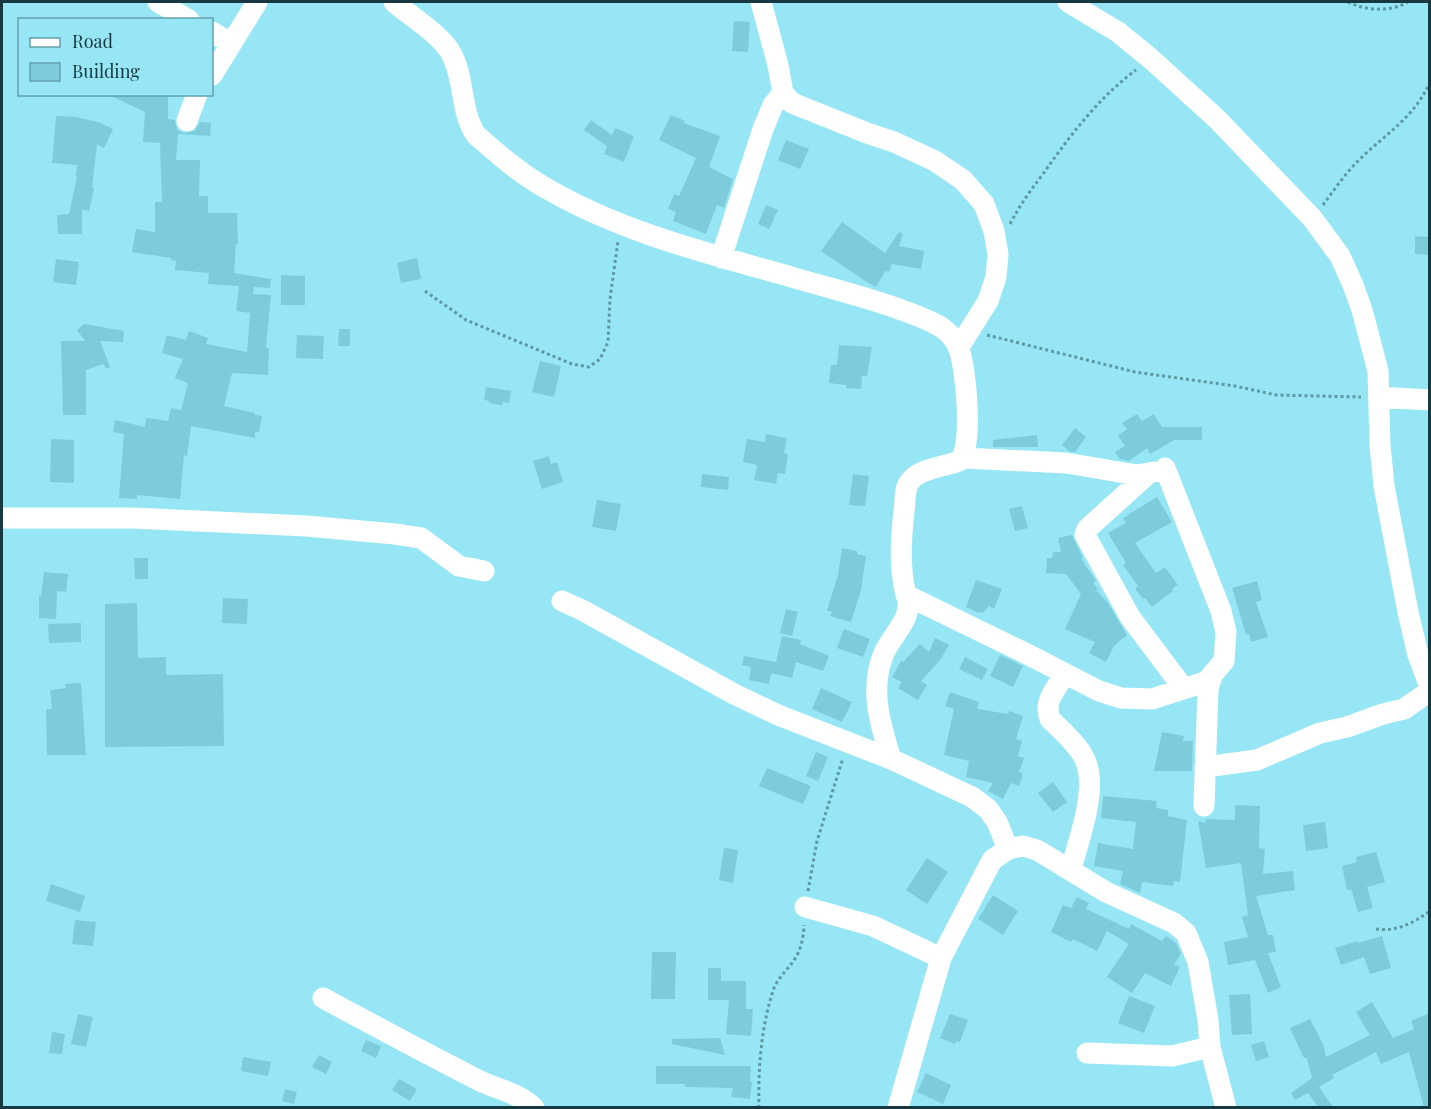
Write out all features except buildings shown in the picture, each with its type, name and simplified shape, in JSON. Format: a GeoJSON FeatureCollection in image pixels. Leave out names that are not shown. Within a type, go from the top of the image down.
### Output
{"type":"FeatureCollection","features":[{"type":"Feature","properties":{"kind":"street"},"geometry":{"type":"LineString","coordinates":[[158,2],[186,18]]}},
{"type":"Feature","properties":{"kind":"street"},"geometry":{"type":"LineString","coordinates":[[213,74],[257,2]]}},
{"type":"Feature","properties":{"kind":"street"},"geometry":{"type":"LineString","coordinates":[[394,2],[448,48],[459,74],[470,127],[476,135],[542,186],[578,206],[620,224],[721,258],[882,303],[924,318],[951,334],[965,339]]}},
{"type":"Feature","properties":{"kind":"street"},"geometry":{"type":"LineString","coordinates":[[761,2],[783,93],[792,104],[894,142],[935,161],[963,180],[984,204],[998,254],[996,277],[988,301],[965,339],[968,426],[964,458]]}},
{"type":"Feature","properties":{"kind":"street"},"geometry":{"type":"LineString","coordinates":[[1068,2],[1118,32],[1151,59],[1217,119],[1312,218],[1340,256],[1353,285],[1378,371],[1380,445],[1384,486],[1408,612],[1418,655],[1430,689],[1404,709],[1320,734],[1257,760],[1205,767]]}},
{"type":"Feature","properties":{"kind":"street"},"geometry":{"type":"LineString","coordinates":[[213,33],[230,43]]}},
{"type":"Feature","properties":{"kind":"street"},"geometry":{"type":"LineString","coordinates":[[721,258],[763,129],[773,105],[783,93]]}},
{"type":"Feature","properties":{"kind":"street"},"geometry":{"type":"LineString","coordinates":[[187,121],[196,96]]}},
{"type":"Feature","properties":{"kind":"street"},"geometry":{"type":"LineString","coordinates":[[1378,397],[1430,400]]}},
{"type":"Feature","properties":{"kind":"street"},"geometry":{"type":"LineString","coordinates":[[1162,466],[1137,475],[1066,464],[964,458],[920,473],[912,478],[905,490],[901,536],[901,563],[905,592],[909,598],[1099,691],[1121,698],[1152,699],[1211,680]]}},
{"type":"Feature","properties":{"kind":"street"},"geometry":{"type":"LineString","coordinates":[[1162,466],[1224,620],[1226,632],[1224,661],[1214,672],[1208,690],[1204,806]]}},
{"type":"Feature","properties":{"kind":"street"},"geometry":{"type":"LineString","coordinates":[[1162,466],[1087,529],[1086,535],[1130,617],[1184,689]]}},
{"type":"Feature","properties":{"kind":"street"},"geometry":{"type":"LineString","coordinates":[[2,518],[133,518],[306,526],[395,534],[421,538],[459,566],[484,571]]}},
{"type":"Feature","properties":{"kind":"street"},"geometry":{"type":"LineString","coordinates":[[891,759],[879,711],[877,674],[890,643],[906,617],[909,598]]}},
{"type":"Feature","properties":{"kind":"street"},"geometry":{"type":"LineString","coordinates":[[562,601],[734,694],[778,715],[891,759],[972,797],[988,809],[997,822],[1008,849]]}},
{"type":"Feature","properties":{"kind":"street"},"geometry":{"type":"LineString","coordinates":[[1065,674],[1047,703],[1047,711],[1050,719],[1083,755],[1089,774],[1088,803],[1071,869]]}},
{"type":"Feature","properties":{"kind":"street"},"geometry":{"type":"LineString","coordinates":[[898,1107],[941,958],[992,860],[1008,849],[1023,846],[1037,850],[1106,892],[1174,923],[1186,933],[1198,962],[1210,1047],[1226,1107]]}},
{"type":"Feature","properties":{"kind":"street"},"geometry":{"type":"LineString","coordinates":[[805,907],[873,926],[941,958]]}},
{"type":"Feature","properties":{"kind":"street"},"geometry":{"type":"LineString","coordinates":[[323,998],[489,1085],[527,1101],[534,1107]]}},
{"type":"Feature","properties":{"kind":"street"},"geometry":{"type":"LineString","coordinates":[[1087,1053],[1172,1056],[1210,1047]]}},
{"type":"Feature","properties":{"kind":"path"},"geometry":{"type":"LineString","coordinates":[[1348,2],[1372,9],[1392,8],[1408,2]]}},
{"type":"Feature","properties":{"kind":"path"},"geometry":{"type":"LineString","coordinates":[[1010,224],[1022,201],[1070,137],[1119,82],[1151,59]]}},
{"type":"Feature","properties":{"kind":"path"},"geometry":{"type":"LineString","coordinates":[[1312,218],[1357,162],[1390,134],[1420,103],[1430,83]]}},
{"type":"Feature","properties":{"kind":"path"},"geometry":{"type":"LineString","coordinates":[[425,291],[466,320],[572,364],[589,367],[600,359],[608,342],[610,299],[620,224]]}},
{"type":"Feature","properties":{"kind":"path"},"geometry":{"type":"LineString","coordinates":[[965,339],[1136,372],[1235,386],[1276,395],[1378,397]]}},
{"type":"Feature","properties":{"kind":"path"},"geometry":{"type":"LineString","coordinates":[[1376,929],[1388,931],[1406,926],[1430,911]]}}]}
